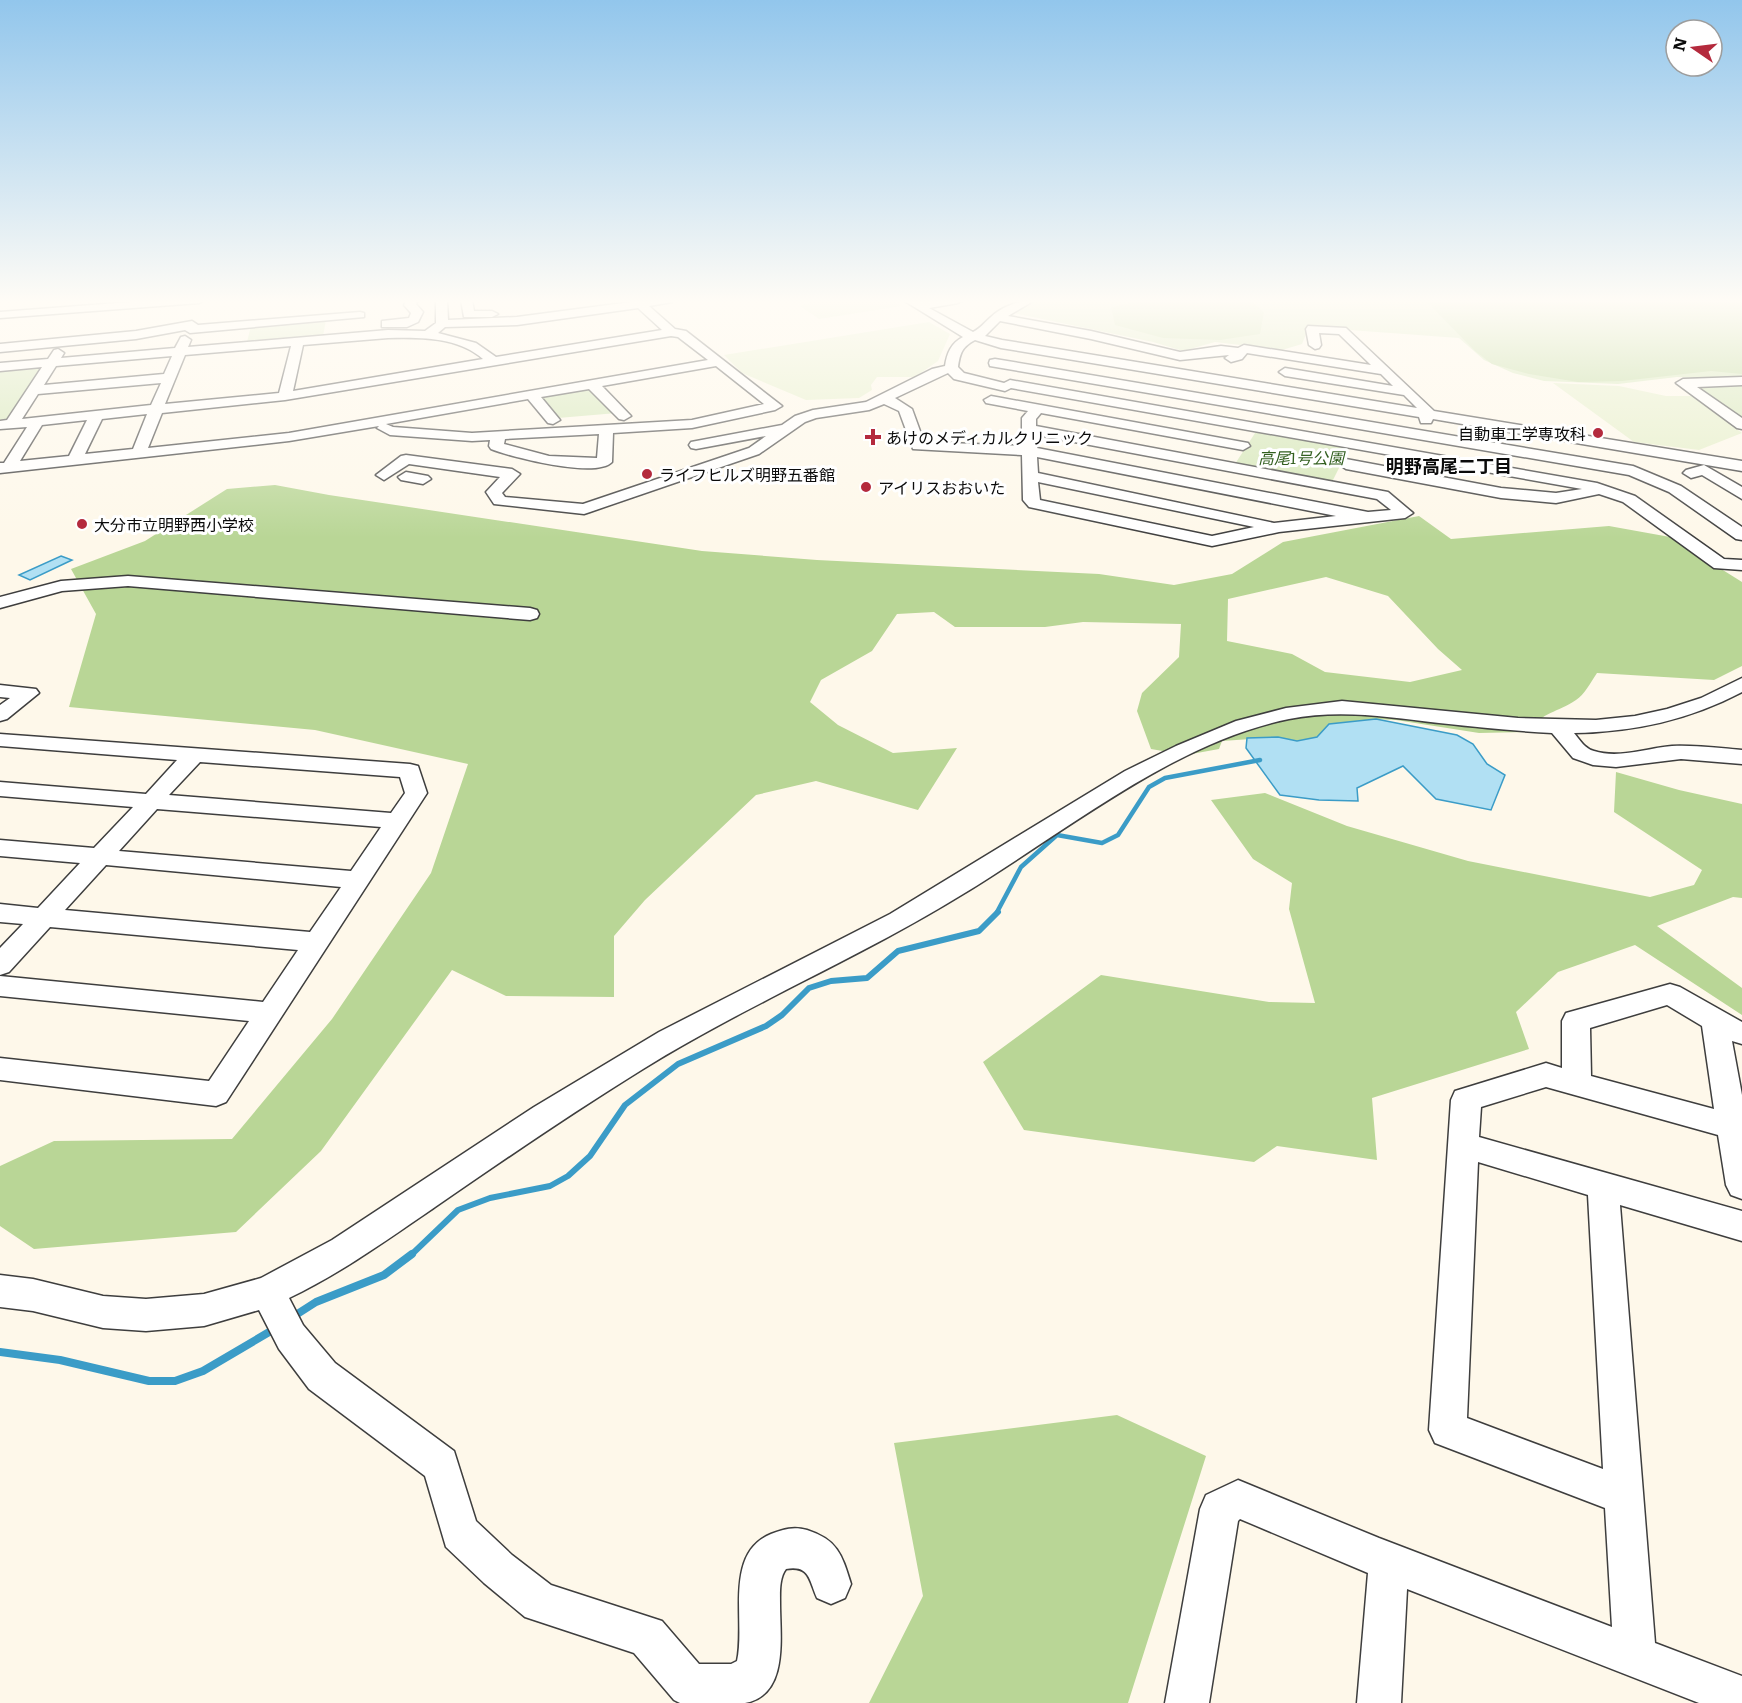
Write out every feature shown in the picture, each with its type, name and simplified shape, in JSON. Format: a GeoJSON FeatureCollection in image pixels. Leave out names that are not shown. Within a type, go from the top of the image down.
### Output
{"type":"FeatureCollection","features":[{"type":"Feature","properties":{"kind":"street"},"geometry":{"type":"LineString","coordinates":[[6,424],[22,409],[41,379]]}},
{"type":"Feature","properties":{"kind":"street"},"geometry":{"type":"LineString","coordinates":[[34,390],[152,379]]}},
{"type":"Feature","properties":{"kind":"street"},"geometry":{"type":"LineString","coordinates":[[138,454],[167,379]]}},
{"type":"Feature","properties":{"kind":"street"},"geometry":{"type":"LineString","coordinates":[[285,396],[289,379]]}},
{"type":"Feature","properties":{"kind":"street"},"geometry":{"type":"LineString","coordinates":[[22,409],[157,403],[205,410],[285,396],[409,379]]}},
{"type":"Feature","properties":{"kind":"street"},"geometry":{"type":"LineString","coordinates":[[4,468],[138,454],[195,442],[274,440],[618,379]]}},
{"type":"Feature","properties":{"kind":"street"},"geometry":{"type":"LineString","coordinates":[[378,422],[390,431],[478,437],[692,424],[775,406],[741,379]]}},
{"type":"Feature","properties":{"kind":"street"},"geometry":{"type":"LineString","coordinates":[[384,475],[406,459],[512,474],[494,492],[497,499],[506,503],[584,509],[754,451],[787,428],[813,414],[869,406],[923,379]]}},
{"type":"Feature","properties":{"kind":"street"},"geometry":{"type":"LineString","coordinates":[[972,379],[1128,404],[1604,489],[1629,499],[1720,564],[1742,566]]}},
{"type":"Feature","properties":{"kind":"street"},"geometry":{"type":"LineString","coordinates":[[1016,379],[991,400],[1243,446]]}},
{"type":"Feature","properties":{"kind":"street"},"geometry":{"type":"LineString","coordinates":[[1094,379],[1632,471],[1678,491],[1742,535]]}},
{"type":"Feature","properties":{"kind":"street"},"geometry":{"type":"LineString","coordinates":[[1211,379],[1428,415],[1704,465],[1742,466]]}},
{"type":"Feature","properties":{"kind":"street"},"geometry":{"type":"LineString","coordinates":[[1329,379],[1407,392]]}},
{"type":"Feature","properties":{"kind":"street"},"geometry":{"type":"LineString","coordinates":[[1393,379],[1427,410],[1428,415],[1413,454]]}},
{"type":"Feature","properties":{"kind":"street"},"geometry":{"type":"LineString","coordinates":[[1742,381],[1683,383],[1742,425]]}},
{"type":"Feature","properties":{"kind":"street"},"geometry":{"type":"LineString","coordinates":[[592,384],[624,416]]}},
{"type":"Feature","properties":{"kind":"street"},"geometry":{"type":"LineString","coordinates":[[1112,422],[1143,388]]}},
{"type":"Feature","properties":{"kind":"street"},"geometry":{"type":"LineString","coordinates":[[532,395],[553,420]]}},
{"type":"Feature","properties":{"kind":"street"},"geometry":{"type":"LineString","coordinates":[[478,437],[481,424],[684,412],[764,397]]}},
{"type":"Feature","properties":{"kind":"street"},"geometry":{"type":"LineString","coordinates":[[886,399],[904,409],[918,446],[1030,451],[1367,517]]}},
{"type":"Feature","properties":{"kind":"street"},"geometry":{"type":"LineString","coordinates":[[6,424],[97,415],[157,403]]}},
{"type":"Feature","properties":{"kind":"street"},"geometry":{"type":"LineString","coordinates":[[1030,429],[1382,495],[1405,513],[1279,527],[1212,541],[1158,530],[1149,540],[1085,523],[1035,504],[1031,500],[1029,418],[1039,408]]}},
{"type":"Feature","properties":{"kind":"street"},"geometry":{"type":"LineString","coordinates":[[1198,511],[1268,409]]}},
{"type":"Feature","properties":{"kind":"street"},"geometry":{"type":"LineString","coordinates":[[75,460],[97,415]]}},
{"type":"Feature","properties":{"kind":"street"},"geometry":{"type":"LineString","coordinates":[[4,468],[37,421]]}},
{"type":"Feature","properties":{"kind":"street"},"geometry":{"type":"LineString","coordinates":[[692,424],[701,469]]}},
{"type":"Feature","properties":{"kind":"street"},"geometry":{"type":"LineString","coordinates":[[696,445],[787,428]]}},
{"type":"Feature","properties":{"kind":"street"},"geometry":{"type":"LineString","coordinates":[[499,436],[496,446],[519,456],[570,463],[604,462],[606,429]]}},
{"type":"Feature","properties":{"kind":"street"},"geometry":{"type":"LineString","coordinates":[[570,463],[573,431]]}},
{"type":"Feature","properties":{"kind":"street"},"geometry":{"type":"LineString","coordinates":[[1323,509],[1356,445]]}},
{"type":"Feature","properties":{"kind":"street"},"geometry":{"type":"LineString","coordinates":[[415,478],[435,463]]}},
{"type":"Feature","properties":{"kind":"street"},"geometry":{"type":"LineString","coordinates":[[1346,464],[1501,493],[1556,498],[1654,480],[1704,465]]}},
{"type":"Feature","properties":{"kind":"street"},"geometry":{"type":"LineString","coordinates":[[1704,465],[1739,491]]}},
{"type":"Feature","properties":{"kind":"street"},"geometry":{"type":"LineString","coordinates":[[1031,476],[1279,527]]}},
{"type":"Feature","properties":{"kind":"street"},"geometry":{"type":"LineString","coordinates":[[0,603],[61,586],[128,581],[530,614]]}},
{"type":"Feature","properties":{"kind":"street"},"geometry":{"type":"LineString","coordinates":[[278,1312],[306,1272],[378,1228],[554,1110],[701,1022],[925,906],[988,869],[1118,785],[1191,748],[1253,723],[1285,714],[1328,708],[1374,709],[1497,724],[1559,727],[1619,723],[1678,712],[1713,700],[1742,684]]}},
{"type":"Feature","properties":{"kind":"street"},"geometry":{"type":"LineString","coordinates":[[0,691],[29,693],[0,716]]}},
{"type":"Feature","properties":{"kind":"street"},"geometry":{"type":"LineString","coordinates":[[1559,727],[1579,753],[1592,758],[1618,759],[1652,754],[1698,753],[1742,757]]}},
{"type":"Feature","properties":{"kind":"street"},"geometry":{"type":"LineString","coordinates":[[0,740],[410,771],[416,793],[216,1094],[0,1069]]}},
{"type":"Feature","properties":{"kind":"street"},"geometry":{"type":"LineString","coordinates":[[0,965],[195,754]]}},
{"type":"Feature","properties":{"kind":"street"},"geometry":{"type":"LineString","coordinates":[[0,789],[397,821]]}},
{"type":"Feature","properties":{"kind":"street"},"geometry":{"type":"LineString","coordinates":[[0,848],[358,880]]}},
{"type":"Feature","properties":{"kind":"street"},"geometry":{"type":"LineString","coordinates":[[0,913],[317,942]]}},
{"type":"Feature","properties":{"kind":"street"},"geometry":{"type":"LineString","coordinates":[[0,986],[270,1013]]}},
{"type":"Feature","properties":{"kind":"street"},"geometry":{"type":"LineString","coordinates":[[1577,1084],[1576,1022],[1670,994],[1728,1029],[1742,1033]]}},
{"type":"Feature","properties":{"kind":"street"},"geometry":{"type":"LineString","coordinates":[[1715,1021],[1742,1185]]}},
{"type":"Feature","properties":{"kind":"street"},"geometry":{"type":"LineString","coordinates":[[1624,1496],[1448,1430],[1466,1100],[1546,1075],[1732,1126]]}},
{"type":"Feature","properties":{"kind":"street"},"geometry":{"type":"LineString","coordinates":[[1463,1145],[1742,1226]]}},
{"type":"Feature","properties":{"kind":"street"},"geometry":{"type":"LineString","coordinates":[[1603,1185],[1635,1656]]}},
{"type":"Feature","properties":{"kind":"street"},"geometry":{"type":"LineString","coordinates":[[0,1291],[36,1295],[105,1312],[144,1315],[217,1308],[278,1312]]}},
{"type":"Feature","properties":{"kind":"street"},"geometry":{"type":"LineString","coordinates":[[278,1312],[322,1376],[441,1464],[460,1533],[498,1569],[540,1602],[647,1636],[689,1685],[734,1686],[754,1675],[760,1655],[760,1597],[763,1575],[766,1561],[774,1551],[787,1548],[813,1552],[822,1560],[831,1584]]}},
{"type":"Feature","properties":{"kind":"street"},"geometry":{"type":"LineString","coordinates":[[1187,1703],[1220,1509],[1238,1499],[1389,1561],[1742,1698]]}},
{"type":"Feature","properties":{"kind":"street"},"geometry":{"type":"LineString","coordinates":[[1378,1703],[1389,1561]]}},
{"type":"Feature","properties":{"kind":"green space"},"geometry":{"type":"Polygon","coordinates":[[[0,379],[35,379],[8,421],[0,421],[0,379]]]}},
{"type":"Feature","properties":{"kind":"green space"},"geometry":{"type":"Polygon","coordinates":[[[757,379],[875,379],[871,385],[872,390],[859,398],[806,400],[757,379]]]}},
{"type":"Feature","properties":{"kind":"green space"},"geometry":{"type":"Polygon","coordinates":[[[1538,379],[1656,379],[1618,384],[1538,379]]]}},
{"type":"Feature","properties":{"kind":"green space"},"geometry":{"type":"Polygon","coordinates":[[[1563,379],[1636,379],[1622,381],[1578,382],[1563,379]]]}},
{"type":"Feature","properties":{"kind":"green space"},"geometry":{"type":"Polygon","coordinates":[[[1553,383],[1619,386],[1666,396],[1694,396],[1742,433],[1699,450],[1634,442],[1553,383]]]}},
{"type":"Feature","properties":{"kind":"green space"},"geometry":{"type":"Polygon","coordinates":[[[1742,383],[1742,423],[1691,384],[1742,383]]]}},
{"type":"Feature","properties":{"kind":"green space"},"geometry":{"type":"Polygon","coordinates":[[[587,387],[617,413],[558,418],[538,396],[587,387]]]}},
{"type":"Feature","properties":{"kind":"green space","name":"高尾1号公園"},"geometry":{"type":"Polygon","coordinates":[[[1257,430],[1350,446],[1332,482],[1235,464],[1257,430]]]}},
{"type":"Feature","properties":{"kind":"green space"},"geometry":{"type":"Polygon","coordinates":[[[275,485],[702,551],[817,560],[1099,574],[1174,585],[1232,574],[1283,542],[1419,516],[1451,539],[1609,526],[1670,537],[1742,582],[1742,666],[1714,680],[1597,673],[1579,698],[1539,720],[1528,732],[1479,733],[1376,719],[1329,724],[1317,737],[1297,741],[1278,737],[1222,741],[1219,749],[1186,755],[1151,749],[1137,711],[1142,693],[1179,657],[1181,624],[1083,622],[1045,627],[955,627],[934,612],[897,614],[872,651],[821,680],[810,702],[838,725],[893,753],[957,748],[918,810],[816,781],[756,795],[645,900],[614,936],[614,997],[506,996],[452,970],[321,1151],[236,1232],[34,1249],[0,1226],[0,1166],[54,1141],[232,1139],[332,1019],[431,873],[468,764],[315,730],[69,707],[96,614],[71,569],[145,541],[227,489],[275,485]],[[1326,577],[1228,599],[1227,641],[1292,654],[1325,672],[1410,682],[1462,670],[1438,649],[1388,596],[1326,577]]]}},
{"type":"Feature","properties":{"kind":"green space"},"geometry":{"type":"Polygon","coordinates":[[[1616,772],[1679,790],[1742,804],[1742,898],[1733,897],[1657,926],[1742,988],[1742,1015],[1635,945],[1558,972],[1516,1012],[1529,1049],[1372,1098],[1377,1160],[1277,1146],[1254,1162],[1024,1130],[983,1062],[1101,975],[1269,1002],[1315,1003],[1289,909],[1292,883],[1253,859],[1211,800],[1265,793],[1347,826],[1468,861],[1650,897],[1694,885],[1702,870],[1614,812],[1616,772]]]}},
{"type":"Feature","properties":{"kind":"green space"},"geometry":{"type":"Polygon","coordinates":[[[1117,1415],[1206,1456],[1128,1703],[869,1703],[923,1596],[894,1443],[1117,1415]]]}},
{"type":"Feature","properties":{"kind":"water"},"geometry":{"type":"Polygon","coordinates":[[[61,556],[72,560],[30,580],[19,575],[61,556]]]}},
{"type":"Feature","properties":{"kind":"water"},"geometry":{"type":"Polygon","coordinates":[[[1376,719],[1457,735],[1473,744],[1487,764],[1505,775],[1491,810],[1436,799],[1403,766],[1357,788],[1358,801],[1319,800],[1280,795],[1246,748],[1247,738],[1278,737],[1297,741],[1317,737],[1329,724],[1376,719]]]}},
{"type":"Feature","properties":{"kind":"waterway"},"geometry":{"type":"LineString","coordinates":[[996,914],[1021,867],[1057,835],[1102,843],[1118,835],[1149,787],[1165,778],[1260,760]]}},
{"type":"Feature","properties":{"kind":"waterway"},"geometry":{"type":"LineString","coordinates":[[410,1256],[458,1210],[490,1198],[550,1186],[568,1176],[590,1156],[625,1105],[678,1064],[766,1026],[782,1015],[809,988],[831,981],[867,978],[898,951],[979,931],[996,914]]}},
{"type":"Feature","properties":{"kind":"waterway"},"geometry":{"type":"LineString","coordinates":[[291,1318],[316,1302],[384,1275],[412,1254]]}},
{"type":"Feature","properties":{"kind":"waterway"},"geometry":{"type":"LineString","coordinates":[[0,1352],[60,1360],[149,1381],[175,1381],[203,1371],[276,1328]]}},
{"type":"Feature","properties":{"kind":"place","name":"自動車工学専攻科"},"geometry":{"type":"Point","coordinates":[1598,433]}},
{"type":"Feature","properties":{"kind":"place","name":"あけのメディカルクリニック"},"geometry":{"type":"Point","coordinates":[873,437]}},
{"type":"Feature","properties":{"kind":"place","name":"ライフヒルズ明野五番館"},"geometry":{"type":"Point","coordinates":[647,474]}},
{"type":"Feature","properties":{"kind":"place","name":"アイリスおおいた"},"geometry":{"type":"Point","coordinates":[866,487]}},
{"type":"Feature","properties":{"kind":"place","name":"大分市立明野西小学校"},"geometry":{"type":"Point","coordinates":[82,524]}},
{"type":"Feature","properties":{"kind":"district","name":"明野高尾二丁目"},"geometry":{"type":"Point","coordinates":[1449,465]}}]}
